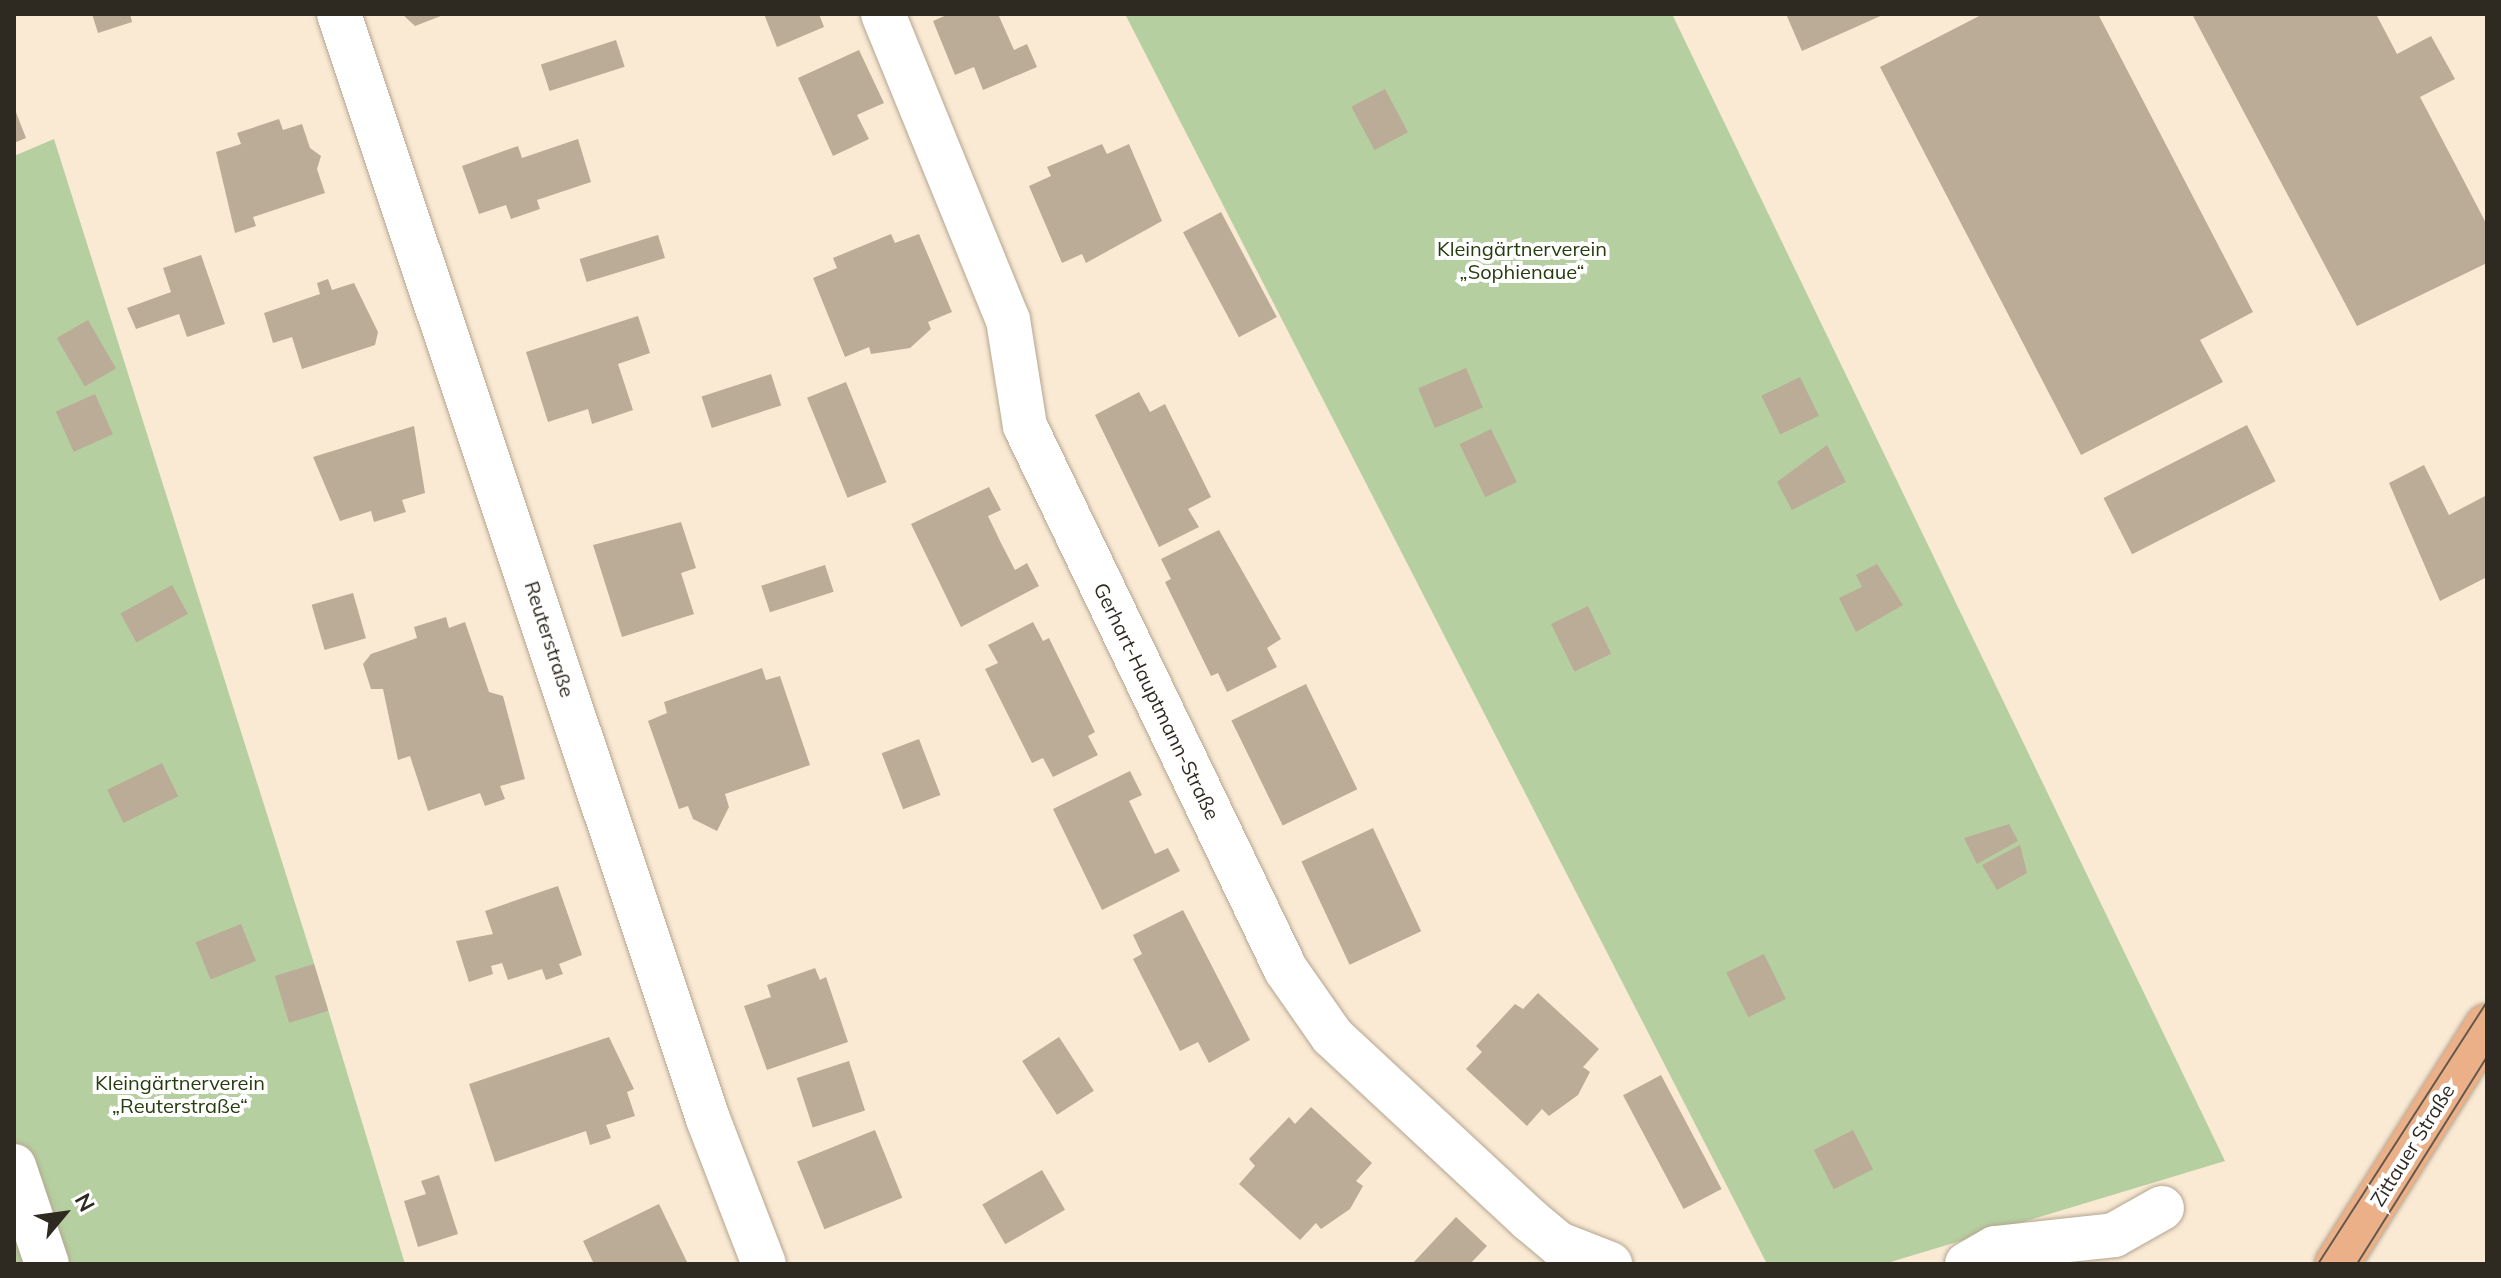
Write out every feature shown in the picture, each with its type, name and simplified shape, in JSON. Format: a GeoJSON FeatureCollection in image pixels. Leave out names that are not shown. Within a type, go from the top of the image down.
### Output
{"type":"FeatureCollection","features":[{"type":"Feature","properties":{"kind":"main road","name":"Zittauer Straße"},"geometry":{"type":"LineString","coordinates":[[2337,1264],[2487,1026]]}},
{"type":"Feature","properties":{"kind":"street","name":"Reuterstraße"},"geometry":{"type":"LineString","coordinates":[[339,14],[708,1119],[764,1264]]}},
{"type":"Feature","properties":{"kind":"street","name":"Gerhart-Hauptmann-Straße"},"geometry":{"type":"LineString","coordinates":[[883,14],[1008,320],[1025,426],[1286,970],[1332,1036],[1530,1220],[1559,1244],[1610,1264]]}},
{"type":"Feature","properties":{"kind":"street"},"geometry":{"type":"LineString","coordinates":[[14,1166],[47,1264]]}},
{"type":"Feature","properties":{"kind":"street"},"geometry":{"type":"LineString","coordinates":[[1967,1264],[1995,1248],[2114,1235],[2162,1208]]}},
{"type":"Feature","properties":{"kind":"green space","name":"Kleingärtnerverein „Sophienaue“"},"geometry":{"type":"Polygon","coordinates":[[[1125,14],[1672,14],[2225,1161],[1884,1264],[1767,1264],[1125,14]]]}},
{"type":"Feature","properties":{"kind":"green space","name":"Kleingärtnerverein „Reuterstraße“"},"geometry":{"type":"Polygon","coordinates":[[[54,139],[313,960],[405,1264],[14,1264],[14,156],[54,139]]]}},
{"type":"Feature","properties":{"kind":"building"},"geometry":{"type":"Polygon","coordinates":[[[92,14],[130,14],[132,22],[98,33],[92,14]]]}},
{"type":"Feature","properties":{"kind":"building"},"geometry":{"type":"Polygon","coordinates":[[[402,14],[446,14],[415,26],[402,14]]]}},
{"type":"Feature","properties":{"kind":"building"},"geometry":{"type":"Polygon","coordinates":[[[764,14],[819,14],[824,27],[777,47],[764,14]]]}},
{"type":"Feature","properties":{"kind":"building"},"geometry":{"type":"Polygon","coordinates":[[[949,14],[998,14],[1014,50],[1027,44],[1037,67],[983,90],[974,67],[955,75],[933,21],[949,14]]]}},
{"type":"Feature","properties":{"kind":"building"},"geometry":{"type":"Polygon","coordinates":[[[1786,14],[1885,14],[1802,51],[1786,14]]]}},
{"type":"Feature","properties":{"kind":"building"},"geometry":{"type":"Polygon","coordinates":[[[1983,14],[2098,14],[2253,312],[2200,340],[2223,382],[2081,455],[1880,67],[1983,14]]]}},
{"type":"Feature","properties":{"kind":"building"},"geometry":{"type":"Polygon","coordinates":[[[2192,14],[2376,14],[2397,54],[2431,36],[2455,79],[2420,97],[2487,225],[2487,263],[2357,326],[2192,14]]]}},
{"type":"Feature","properties":{"kind":"building"},"geometry":{"type":"Polygon","coordinates":[[[616,40],[625,67],[550,91],[541,64],[616,40]]]}},
{"type":"Feature","properties":{"kind":"building"},"geometry":{"type":"Polygon","coordinates":[[[859,50],[884,103],[857,115],[869,139],[833,156],[798,78],[859,50]]]}},
{"type":"Feature","properties":{"kind":"building"},"geometry":{"type":"Polygon","coordinates":[[[1385,89],[1408,132],[1374,150],[1351,107],[1385,89]]]}},
{"type":"Feature","properties":{"kind":"building"},"geometry":{"type":"Polygon","coordinates":[[[14,107],[26,138],[14,143],[14,107]]]}},
{"type":"Feature","properties":{"kind":"building"},"geometry":{"type":"Polygon","coordinates":[[[279,119],[283,130],[302,124],[310,148],[321,156],[317,169],[325,193],[253,217],[256,226],[235,233],[216,152],[241,144],[237,133],[279,119]]]}},
{"type":"Feature","properties":{"kind":"building"},"geometry":{"type":"Polygon","coordinates":[[[578,139],[591,182],[537,200],[540,209],[511,219],[506,205],[479,214],[462,166],[518,146],[522,158],[578,139]]]}},
{"type":"Feature","properties":{"kind":"building"},"geometry":{"type":"Polygon","coordinates":[[[1102,144],[1107,154],[1129,144],[1162,221],[1086,263],[1082,254],[1062,263],[1029,186],[1051,176],[1047,167],[1102,144]]]}},
{"type":"Feature","properties":{"kind":"building"},"geometry":{"type":"Polygon","coordinates":[[[1221,212],[1277,317],[1239,337],[1183,232],[1221,212]]]}},
{"type":"Feature","properties":{"kind":"building"},"geometry":{"type":"Polygon","coordinates":[[[891,234],[895,243],[919,234],[952,312],[928,322],[931,329],[910,348],[871,354],[869,347],[845,357],[813,278],[837,268],[833,258],[891,234]]]}},
{"type":"Feature","properties":{"kind":"building"},"geometry":{"type":"Polygon","coordinates":[[[658,235],[665,258],[587,282],[580,259],[658,235]]]}},
{"type":"Feature","properties":{"kind":"building"},"geometry":{"type":"Polygon","coordinates":[[[201,255],[225,324],[187,337],[179,314],[136,329],[127,308],[171,292],[163,268],[201,255]]]}},
{"type":"Feature","properties":{"kind":"building"},"geometry":{"type":"Polygon","coordinates":[[[328,279],[332,290],[354,283],[378,332],[375,345],[302,369],[292,337],[273,343],[264,313],[320,294],[317,283],[328,279]]]}},
{"type":"Feature","properties":{"kind":"building"},"geometry":{"type":"Polygon","coordinates":[[[638,316],[650,353],[618,364],[633,410],[592,424],[588,409],[548,422],[526,352],[638,316]]]}},
{"type":"Feature","properties":{"kind":"building"},"geometry":{"type":"Polygon","coordinates":[[[88,320],[116,368],[85,386],[57,338],[88,320]]]}},
{"type":"Feature","properties":{"kind":"building"},"geometry":{"type":"Polygon","coordinates":[[[1466,368],[1483,408],[1435,428],[1418,388],[1466,368]]]}},
{"type":"Feature","properties":{"kind":"building"},"geometry":{"type":"Polygon","coordinates":[[[771,374],[781,405],[712,428],[702,397],[771,374]]]}},
{"type":"Feature","properties":{"kind":"building"},"geometry":{"type":"Polygon","coordinates":[[[1800,377],[1819,416],[1780,434],[1761,396],[1800,377]]]}},
{"type":"Feature","properties":{"kind":"building"},"geometry":{"type":"Polygon","coordinates":[[[846,382],[886,482],[848,498],[807,398],[846,382]]]}},
{"type":"Feature","properties":{"kind":"building"},"geometry":{"type":"Polygon","coordinates":[[[1139,392],[1150,412],[1165,404],[1211,497],[1188,509],[1199,527],[1159,547],[1095,415],[1139,392]]]}},
{"type":"Feature","properties":{"kind":"building"},"geometry":{"type":"Polygon","coordinates":[[[95,394],[113,434],[74,452],[56,411],[95,394]]]}},
{"type":"Feature","properties":{"kind":"building"},"geometry":{"type":"Polygon","coordinates":[[[2247,425],[2276,481],[2132,554],[2104,498],[2247,425]]]}},
{"type":"Feature","properties":{"kind":"building"},"geometry":{"type":"Polygon","coordinates":[[[414,426],[425,493],[402,500],[406,512],[374,522],[371,511],[340,521],[313,457],[414,426]]]}},
{"type":"Feature","properties":{"kind":"building"},"geometry":{"type":"Polygon","coordinates":[[[1491,429],[1517,482],[1485,497],[1460,444],[1491,429]]]}},
{"type":"Feature","properties":{"kind":"building"},"geometry":{"type":"Polygon","coordinates":[[[1827,445],[1846,482],[1792,510],[1777,482],[1827,445]]]}},
{"type":"Feature","properties":{"kind":"building"},"geometry":{"type":"Polygon","coordinates":[[[2424,465],[2449,515],[2487,495],[2487,577],[2440,601],[2389,483],[2424,465]]]}},
{"type":"Feature","properties":{"kind":"building"},"geometry":{"type":"Polygon","coordinates":[[[989,487],[1001,510],[988,516],[1001,543],[1015,570],[1027,563],[1039,586],[961,627],[911,524],[989,487]]]}},
{"type":"Feature","properties":{"kind":"building"},"geometry":{"type":"Polygon","coordinates":[[[681,522],[696,568],[681,573],[694,614],[622,637],[593,545],[681,522]]]}},
{"type":"Feature","properties":{"kind":"building"},"geometry":{"type":"Polygon","coordinates":[[[1219,530],[1281,639],[1267,648],[1277,667],[1227,692],[1218,673],[1211,676],[1165,582],[1171,579],[1161,559],[1219,530]]]}},
{"type":"Feature","properties":{"kind":"building"},"geometry":{"type":"Polygon","coordinates":[[[1877,564],[1903,605],[1856,632],[1839,598],[1862,587],[1856,575],[1877,564]]]}},
{"type":"Feature","properties":{"kind":"building"},"geometry":{"type":"Polygon","coordinates":[[[825,565],[834,592],[770,612],[761,586],[825,565]]]}},
{"type":"Feature","properties":{"kind":"building"},"geometry":{"type":"Polygon","coordinates":[[[172,585],[188,614],[136,642],[120,614],[172,585]]]}},
{"type":"Feature","properties":{"kind":"building"},"geometry":{"type":"Polygon","coordinates":[[[353,593],[366,638],[325,650],[312,605],[353,593]]]}},
{"type":"Feature","properties":{"kind":"building"},"geometry":{"type":"Polygon","coordinates":[[[1588,606],[1611,654],[1574,672],[1551,624],[1588,606]]]}},
{"type":"Feature","properties":{"kind":"building"},"geometry":{"type":"Polygon","coordinates":[[[446,617],[449,628],[465,622],[489,692],[503,696],[525,779],[500,786],[505,799],[485,806],[480,793],[428,811],[410,756],[398,760],[383,689],[371,689],[363,664],[371,654],[417,638],[414,627],[446,617]]]}},
{"type":"Feature","properties":{"kind":"building"},"geometry":{"type":"Polygon","coordinates":[[[1033,622],[1043,641],[1049,638],[1095,732],[1088,736],[1098,755],[1053,777],[1043,758],[1032,763],[985,669],[998,663],[988,645],[1033,622]]]}},
{"type":"Feature","properties":{"kind":"building"},"geometry":{"type":"Polygon","coordinates":[[[762,668],[766,680],[780,676],[810,765],[725,794],[729,807],[717,831],[693,819],[688,806],[679,809],[648,721],[667,713],[664,702],[762,668]]]}},
{"type":"Feature","properties":{"kind":"building"},"geometry":{"type":"Polygon","coordinates":[[[1306,684],[1357,789],[1283,826],[1231,720],[1306,684]]]}},
{"type":"Feature","properties":{"kind":"building"},"geometry":{"type":"Polygon","coordinates":[[[919,739],[941,795],[903,809],[882,753],[919,739]]]}},
{"type":"Feature","properties":{"kind":"building"},"geometry":{"type":"Polygon","coordinates":[[[162,763],[178,796],[123,823],[107,790],[162,763]]]}},
{"type":"Feature","properties":{"kind":"building"},"geometry":{"type":"Polygon","coordinates":[[[1130,771],[1142,795],[1129,801],[1155,854],[1168,848],[1180,871],[1102,910],[1053,809],[1130,771]]]}},
{"type":"Feature","properties":{"kind":"building"},"geometry":{"type":"Polygon","coordinates":[[[2009,824],[2018,841],[1977,864],[1964,838],[2009,824]]]}},
{"type":"Feature","properties":{"kind":"building"},"geometry":{"type":"Polygon","coordinates":[[[1373,828],[1421,931],[1350,965],[1301,861],[1373,828]]]}},
{"type":"Feature","properties":{"kind":"building"},"geometry":{"type":"Polygon","coordinates":[[[2020,845],[2027,873],[1997,890],[1982,865],[2020,845]]]}},
{"type":"Feature","properties":{"kind":"building"},"geometry":{"type":"Polygon","coordinates":[[[558,886],[582,955],[559,964],[563,974],[546,980],[542,969],[508,980],[502,963],[491,966],[493,974],[469,982],[456,941],[493,934],[485,911],[558,886]]]}},
{"type":"Feature","properties":{"kind":"building"},"geometry":{"type":"Polygon","coordinates":[[[1183,910],[1250,1040],[1209,1063],[1198,1042],[1180,1051],[1133,959],[1142,954],[1133,935],[1183,910]]]}},
{"type":"Feature","properties":{"kind":"building"},"geometry":{"type":"Polygon","coordinates":[[[241,924],[256,961],[211,979],[196,942],[241,924]]]}},
{"type":"Feature","properties":{"kind":"building"},"geometry":{"type":"Polygon","coordinates":[[[1764,954],[1786,999],[1748,1017],[1726,972],[1764,954]]]}},
{"type":"Feature","properties":{"kind":"building"},"geometry":{"type":"Polygon","coordinates":[[[314,964],[328,1011],[289,1023],[275,976],[314,964]]]}},
{"type":"Feature","properties":{"kind":"building"},"geometry":{"type":"Polygon","coordinates":[[[815,968],[820,980],[826,977],[848,1042],[767,1070],[744,1006],[771,997],[767,985],[815,968]]]}},
{"type":"Feature","properties":{"kind":"building"},"geometry":{"type":"Polygon","coordinates":[[[1538,993],[1599,1049],[1583,1067],[1590,1072],[1578,1095],[1549,1116],[1542,1109],[1527,1126],[1466,1069],[1482,1052],[1476,1046],[1515,1004],[1523,1009],[1538,993]]]}},
{"type":"Feature","properties":{"kind":"building"},"geometry":{"type":"Polygon","coordinates":[[[609,1037],[634,1089],[627,1092],[635,1116],[606,1125],[611,1138],[590,1145],[586,1131],[495,1162],[469,1084],[609,1037]]]}},
{"type":"Feature","properties":{"kind":"building"},"geometry":{"type":"Polygon","coordinates":[[[1059,1037],[1094,1091],[1057,1115],[1022,1061],[1059,1037]]]}},
{"type":"Feature","properties":{"kind":"building"},"geometry":{"type":"Polygon","coordinates":[[[849,1061],[865,1110],[813,1127],[797,1078],[849,1061]]]}},
{"type":"Feature","properties":{"kind":"building"},"geometry":{"type":"Polygon","coordinates":[[[1661,1075],[1722,1189],[1684,1209],[1623,1095],[1661,1075]]]}},
{"type":"Feature","properties":{"kind":"building"},"geometry":{"type":"Polygon","coordinates":[[[1311,1107],[1372,1163],[1356,1181],[1363,1186],[1350,1209],[1321,1229],[1316,1223],[1300,1240],[1239,1184],[1255,1166],[1249,1159],[1289,1117],[1295,1124],[1311,1107]]]}},
{"type":"Feature","properties":{"kind":"building"},"geometry":{"type":"Polygon","coordinates":[[[875,1130],[902,1198],[824,1229],[797,1161],[875,1130]]]}},
{"type":"Feature","properties":{"kind":"building"},"geometry":{"type":"Polygon","coordinates":[[[1853,1130],[1873,1169],[1834,1189],[1814,1150],[1853,1130]]]}},
{"type":"Feature","properties":{"kind":"building"},"geometry":{"type":"Polygon","coordinates":[[[1042,1170],[1065,1210],[1005,1244],[982,1204],[1042,1170]]]}},
{"type":"Feature","properties":{"kind":"building"},"geometry":{"type":"Polygon","coordinates":[[[439,1175],[458,1234],[418,1247],[404,1201],[426,1194],[421,1181],[439,1175]]]}},
{"type":"Feature","properties":{"kind":"building"},"geometry":{"type":"Polygon","coordinates":[[[659,1204],[688,1264],[594,1264],[583,1241],[659,1204]]]}},
{"type":"Feature","properties":{"kind":"building"},"geometry":{"type":"Polygon","coordinates":[[[1456,1217],[1487,1246],[1470,1264],[1412,1264],[1456,1217]]]}},
{"type":"Feature","properties":{"kind":"tram line"},"geometry":{"type":"LineString","coordinates":[[2318,1264],[2487,1002]]}},
{"type":"Feature","properties":{"kind":"tram line"},"geometry":{"type":"LineString","coordinates":[[2357,1264],[2487,1057]]}}]}
